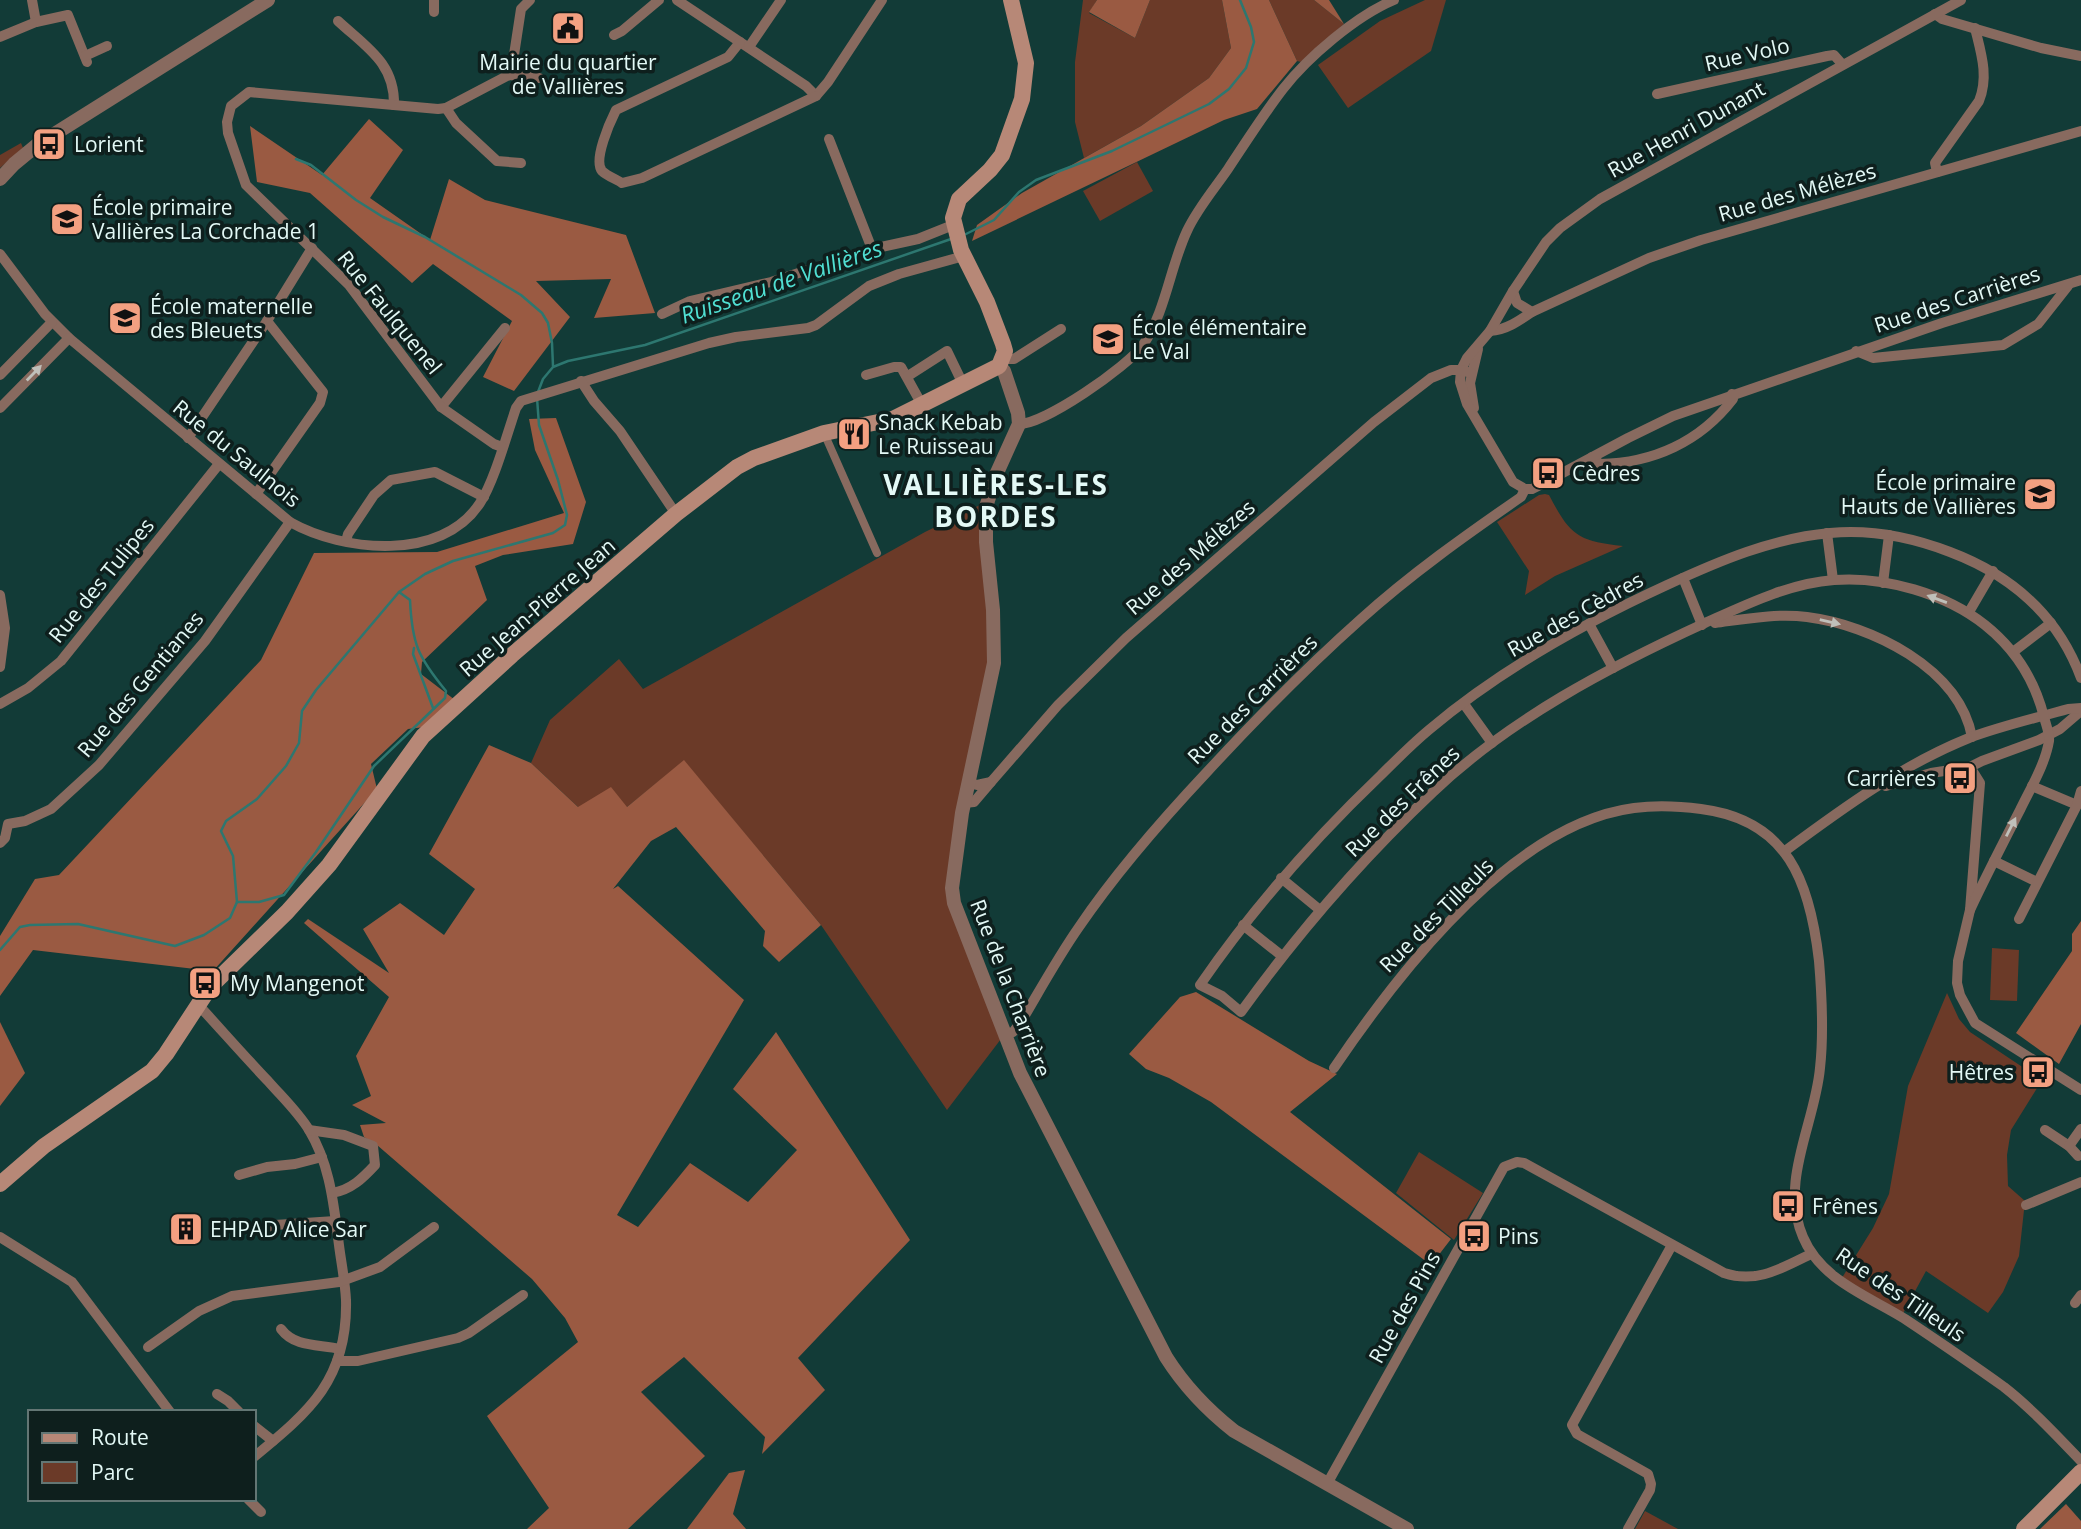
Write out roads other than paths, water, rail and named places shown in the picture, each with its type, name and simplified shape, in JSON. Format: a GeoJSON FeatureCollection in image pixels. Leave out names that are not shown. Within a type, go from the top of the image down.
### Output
{"type":"FeatureCollection","features":[{"type":"Feature","properties":{"kind":"main road"},"geometry":{"type":"LineString","coordinates":[[1001,363],[1005,351],[963,253],[953,218],[959,199],[1002,155],[1022,99],[1026,63],[1011,0]]}},
{"type":"Feature","properties":{"kind":"main road","name":"Rue Jean-Pierre Jean"},"geometry":{"type":"LineString","coordinates":[[0,1184],[44,1146],[152,1071],[210,986],[308,891],[423,736],[512,655],[676,514],[746,462],[824,433],[894,419],[1001,363]]}},
{"type":"Feature","properties":{"kind":"main road"},"geometry":{"type":"LineString","coordinates":[[2024,1529],[2081,1472]]}},
{"type":"Feature","properties":{"kind":"street"},"geometry":{"type":"LineString","coordinates":[[32,0],[36,22]]}},
{"type":"Feature","properties":{"kind":"street"},"geometry":{"type":"LineString","coordinates":[[0,179],[37,145],[268,0]]}},
{"type":"Feature","properties":{"kind":"street"},"geometry":{"type":"LineString","coordinates":[[614,35],[622,32],[659,0]]}},
{"type":"Feature","properties":{"kind":"street"},"geometry":{"type":"LineString","coordinates":[[677,0],[806,86],[816,96]]}},
{"type":"Feature","properties":{"kind":"street"},"geometry":{"type":"LineString","coordinates":[[781,0],[745,45],[727,57],[616,110],[599,157],[599,168],[622,183],[642,178],[816,96],[882,0]]}},
{"type":"Feature","properties":{"kind":"street"},"geometry":{"type":"LineString","coordinates":[[1060,329],[1014,359],[1001,363],[1018,413],[1019,424],[1034,421],[1085,392],[1113,374],[1141,347],[1153,327],[1188,230],[1284,88],[1313,57],[1348,29],[1371,12],[1394,0]]}},
{"type":"Feature","properties":{"kind":"street","name":"Rue Henri Dunant"},"geometry":{"type":"LineString","coordinates":[[1466,377],[1467,358],[1490,331],[1546,242],[1578,213],[1961,0]]}},
{"type":"Feature","properties":{"kind":"street"},"geometry":{"type":"LineString","coordinates":[[509,75],[521,9],[528,1]]}},
{"type":"Feature","properties":{"kind":"street"},"geometry":{"type":"LineString","coordinates":[[1946,8],[1960,23]]}},
{"type":"Feature","properties":{"kind":"street"},"geometry":{"type":"LineString","coordinates":[[1935,14],[1942,19],[2041,48],[2081,56]]}},
{"type":"Feature","properties":{"kind":"street"},"geometry":{"type":"LineString","coordinates":[[0,37],[36,22],[68,15],[77,43],[86,59],[107,46]]}},
{"type":"Feature","properties":{"kind":"street"},"geometry":{"type":"LineString","coordinates":[[338,21],[385,64],[394,105],[446,108],[509,75],[539,78]]}},
{"type":"Feature","properties":{"kind":"street"},"geometry":{"type":"LineString","coordinates":[[1937,173],[1935,163],[1979,101],[1983,91],[1985,80],[1975,28]]}},
{"type":"Feature","properties":{"kind":"street","name":"Rue Volo"},"geometry":{"type":"LineString","coordinates":[[1657,93],[1827,55],[1834,55],[1842,64]]}},
{"type":"Feature","properties":{"kind":"street","name":"Rue Faulquenel"},"geometry":{"type":"LineString","coordinates":[[394,105],[258,91],[243,95],[231,106],[227,122],[228,133],[246,185],[349,285],[441,407],[502,447]]}},
{"type":"Feature","properties":{"kind":"street"},"geometry":{"type":"LineString","coordinates":[[446,108],[456,123],[497,161],[521,163]]}},
{"type":"Feature","properties":{"kind":"street","name":"Rue des Mélèzes"},"geometry":{"type":"LineString","coordinates":[[1490,331],[1515,323],[1532,312],[1636,264],[1701,240],[2081,131]]}},
{"type":"Feature","properties":{"kind":"street"},"geometry":{"type":"LineString","coordinates":[[829,139],[872,249]]}},
{"type":"Feature","properties":{"kind":"street"},"geometry":{"type":"LineString","coordinates":[[662,314],[690,302],[771,282],[872,249],[954,228]]}},
{"type":"Feature","properties":{"kind":"street"},"geometry":{"type":"LineString","coordinates":[[188,438],[267,321],[312,248]]}},
{"type":"Feature","properties":{"kind":"street"},"geometry":{"type":"LineString","coordinates":[[676,514],[620,431],[581,381],[736,337],[808,328],[869,286],[963,253]]}},
{"type":"Feature","properties":{"kind":"street","name":"Rue du Saulnois"},"geometry":{"type":"LineString","coordinates":[[0,254],[52,321],[69,338],[289,522],[319,536],[403,545],[437,538],[467,520],[484,497],[516,408],[521,401],[581,381]]}},
{"type":"Feature","properties":{"kind":"street","name":"Rue des Carrières"},"geometry":{"type":"LineString","coordinates":[[1856,351],[1873,358],[2003,345],[2038,324],[2076,282]]}},
{"type":"Feature","properties":{"kind":"street","name":"Rue des Carrières"},"geometry":{"type":"LineString","coordinates":[[1004,1035],[1017,1027],[1079,927],[1120,871],[1246,730],[1362,618],[1432,561],[1521,497],[1525,489],[1532,489],[1673,416],[1856,351],[2076,282]]}},
{"type":"Feature","properties":{"kind":"street"},"geometry":{"type":"LineString","coordinates":[[1513,291],[1517,303],[1532,312]]}},
{"type":"Feature","properties":{"kind":"street","name":"Rue des Mélèzes"},"geometry":{"type":"LineString","coordinates":[[1502,311],[1513,314],[1532,312]]}},
{"type":"Feature","properties":{"kind":"street"},"geometry":{"type":"LineString","coordinates":[[0,375],[52,321]]}},
{"type":"Feature","properties":{"kind":"street"},"geometry":{"type":"LineString","coordinates":[[256,494],[320,403],[323,392],[267,321]]}},
{"type":"Feature","properties":{"kind":"street","name":"Rue Faulquenel"},"geometry":{"type":"LineString","coordinates":[[441,407],[505,328]]}},
{"type":"Feature","properties":{"kind":"street"},"geometry":{"type":"LineString","coordinates":[[0,408],[69,338]]}},
{"type":"Feature","properties":{"kind":"street"},"geometry":{"type":"LineString","coordinates":[[908,376],[947,351],[962,382]]}},
{"type":"Feature","properties":{"kind":"street"},"geometry":{"type":"LineString","coordinates":[[866,375],[898,366],[904,369],[921,403]]}},
{"type":"Feature","properties":{"kind":"street"},"geometry":{"type":"LineString","coordinates":[[1466,377],[1462,392],[1513,482],[1525,489]]}},
{"type":"Feature","properties":{"kind":"street","name":"Rue des Mélèzes"},"geometry":{"type":"LineString","coordinates":[[964,803],[974,802],[980,797],[1058,705],[1126,638],[1374,422],[1431,378],[1466,377]]}},
{"type":"Feature","properties":{"kind":"street"},"geometry":{"type":"LineString","coordinates":[[1592,457],[1600,464],[1661,454],[1685,443],[1709,426],[1733,399],[1732,394]]}},
{"type":"Feature","properties":{"kind":"street","name":"Rue de la Charrière"},"geometry":{"type":"LineString","coordinates":[[1019,424],[996,475],[986,507],[994,663],[964,803],[953,888],[954,903],[1004,1035],[1042,1117],[1166,1357],[1179,1377],[1211,1413],[1234,1431],[1407,1529]]}},
{"type":"Feature","properties":{"kind":"street"},"geometry":{"type":"LineString","coordinates":[[824,433],[877,553]]}},
{"type":"Feature","properties":{"kind":"street","name":"Rue des Tulipes"},"geometry":{"type":"LineString","coordinates":[[0,704],[28,688],[61,661],[219,464]]}},
{"type":"Feature","properties":{"kind":"street"},"geometry":{"type":"LineString","coordinates":[[346,541],[374,495],[391,480],[435,472],[484,497]]}},
{"type":"Feature","properties":{"kind":"street","name":"Rue des Gentianes"},"geometry":{"type":"LineString","coordinates":[[0,843],[5,838],[4,823],[25,821],[51,809],[99,765],[205,641],[289,522]]}},
{"type":"Feature","properties":{"kind":"street"},"geometry":{"type":"LineString","coordinates":[[1827,533],[1833,580]]}},
{"type":"Feature","properties":{"kind":"street","name":"Rue des Cèdres"},"geometry":{"type":"LineString","coordinates":[[1241,1012],[1222,996],[1200,985],[1281,878],[1338,816],[1411,746],[1430,729],[1525,662],[1589,624],[1741,553],[1796,538],[1827,533],[1889,534],[1927,543],[1993,571],[2016,586],[2052,623],[2070,652],[2081,678]]}},
{"type":"Feature","properties":{"kind":"street"},"geometry":{"type":"LineString","coordinates":[[1883,583],[1889,534]]}},
{"type":"Feature","properties":{"kind":"street"},"geometry":{"type":"LineString","coordinates":[[1969,612],[1993,571]]}},
{"type":"Feature","properties":{"kind":"street"},"geometry":{"type":"LineString","coordinates":[[1683,578],[1702,625]]}},
{"type":"Feature","properties":{"kind":"street","name":"Rue des Frênes"},"geometry":{"type":"LineString","coordinates":[[1241,1012],[1320,910],[1434,791],[1492,743],[1550,704],[1613,668],[1762,599],[1802,586],[1833,580],[1883,583],[1938,598],[1969,612],[2002,639],[2013,652],[2034,687],[2049,735]]}},
{"type":"Feature","properties":{"kind":"street"},"geometry":{"type":"LineString","coordinates":[[0,595],[5,628],[0,667]]}},
{"type":"Feature","properties":{"kind":"street"},"geometry":{"type":"LineString","coordinates":[[1762,599],[1759,605],[1762,617]]}},
{"type":"Feature","properties":{"kind":"street","name":"Rue des Frênes"},"geometry":{"type":"LineString","coordinates":[[1702,625],[1762,617],[1806,617],[1839,624],[1885,641],[1914,657],[1936,674],[1959,702],[1972,737]]}},
{"type":"Feature","properties":{"kind":"street"},"geometry":{"type":"LineString","coordinates":[[2013,652],[2052,623]]}},
{"type":"Feature","properties":{"kind":"street"},"geometry":{"type":"LineString","coordinates":[[1589,624],[1613,668]]}},
{"type":"Feature","properties":{"kind":"street"},"geometry":{"type":"LineString","coordinates":[[1464,704],[1492,743]]}},
{"type":"Feature","properties":{"kind":"street"},"geometry":{"type":"LineString","coordinates":[[1785,851],[1889,779],[1928,757],[1972,737],[2044,716],[2081,710]]}},
{"type":"Feature","properties":{"kind":"street"},"geometry":{"type":"LineString","coordinates":[[1870,792],[1931,773],[1970,767],[2049,735],[2081,710]]}},
{"type":"Feature","properties":{"kind":"street"},"geometry":{"type":"LineString","coordinates":[[1980,875],[1994,861],[2032,786],[2043,760],[2049,735]]}},
{"type":"Feature","properties":{"kind":"street"},"geometry":{"type":"LineString","coordinates":[[1928,757],[1931,773]]}},
{"type":"Feature","properties":{"kind":"street"},"geometry":{"type":"LineString","coordinates":[[1970,767],[1980,783],[1980,875],[1958,961],[1957,983],[1964,1006],[1975,1023],[2081,1090]]}},
{"type":"Feature","properties":{"kind":"street"},"geometry":{"type":"LineString","coordinates":[[969,783],[977,785],[990,782]]}},
{"type":"Feature","properties":{"kind":"street"},"geometry":{"type":"LineString","coordinates":[[2032,786],[2077,805]]}},
{"type":"Feature","properties":{"kind":"street"},"geometry":{"type":"LineString","coordinates":[[2019,919],[2077,805],[2081,792]]}},
{"type":"Feature","properties":{"kind":"street","name":"Rue des Tilleuls"},"geometry":{"type":"LineString","coordinates":[[1334,1068],[1387,992],[1446,926],[1501,875],[1534,849],[1563,832],[1598,817],[1631,808],[1669,805],[1721,811],[1738,817],[1772,837],[1785,851],[1797,870],[1812,919],[1823,1012],[1820,1069],[1795,1178],[1797,1216],[1802,1236],[1811,1254],[1840,1281],[1923,1332],[2007,1390],[2081,1461]]}},
{"type":"Feature","properties":{"kind":"street"},"geometry":{"type":"LineString","coordinates":[[1994,861],[2037,882]]}},
{"type":"Feature","properties":{"kind":"street"},"geometry":{"type":"LineString","coordinates":[[1281,878],[1320,910]]}},
{"type":"Feature","properties":{"kind":"street"},"geometry":{"type":"LineString","coordinates":[[1243,925],[1282,956]]}},
{"type":"Feature","properties":{"kind":"street"},"geometry":{"type":"LineString","coordinates":[[197,1006],[204,1010],[309,1130],[322,1157],[332,1193],[344,1280],[346,1317],[340,1349],[323,1391],[305,1412],[256,1455]]}},
{"type":"Feature","properties":{"kind":"street"},"geometry":{"type":"LineString","coordinates":[[2069,1146],[2081,1129]]}},
{"type":"Feature","properties":{"kind":"street"},"geometry":{"type":"LineString","coordinates":[[309,1130],[344,1135],[373,1146],[375,1165],[362,1179],[344,1191],[332,1193]]}},
{"type":"Feature","properties":{"kind":"street"},"geometry":{"type":"LineString","coordinates":[[2045,1130],[2069,1146],[2078,1156]]}},
{"type":"Feature","properties":{"kind":"street"},"geometry":{"type":"LineString","coordinates":[[239,1175],[322,1157]]}},
{"type":"Feature","properties":{"kind":"street","name":"Rue des Pins"},"geometry":{"type":"LineString","coordinates":[[1326,1484],[1504,1167],[1517,1162],[1524,1163],[1724,1273],[1747,1278],[1772,1273],[1811,1254]]}},
{"type":"Feature","properties":{"kind":"street"},"geometry":{"type":"LineString","coordinates":[[2026,1205],[2081,1182]]}},
{"type":"Feature","properties":{"kind":"street"},"geometry":{"type":"LineString","coordinates":[[264,1228],[335,1221]]}},
{"type":"Feature","properties":{"kind":"street"},"geometry":{"type":"LineString","coordinates":[[148,1347],[199,1311],[232,1296],[344,1280],[380,1267],[434,1227]]}},
{"type":"Feature","properties":{"kind":"street"},"geometry":{"type":"LineString","coordinates":[[0,1237],[72,1282],[168,1410]]}},
{"type":"Feature","properties":{"kind":"street"},"geometry":{"type":"LineString","coordinates":[[1628,1529],[1650,1490],[1648,1474],[1577,1434],[1572,1425],[1672,1245]]}},
{"type":"Feature","properties":{"kind":"street"},"geometry":{"type":"LineString","coordinates":[[337,1361],[358,1361],[457,1338],[469,1333],[523,1295]]}},
{"type":"Feature","properties":{"kind":"street"},"geometry":{"type":"LineString","coordinates":[[281,1329],[300,1342],[340,1349]]}},
{"type":"Feature","properties":{"kind":"street"},"geometry":{"type":"LineString","coordinates":[[217,1394],[237,1410]]}},
{"type":"Feature","properties":{"kind":"street"},"geometry":{"type":"LineString","coordinates":[[256,1428],[273,1441]]}},
{"type":"Feature","properties":{"kind":"street"},"geometry":{"type":"LineString","coordinates":[[250,1501],[261,1512]]}},
{"type":"Feature","properties":{"kind":"waterway","name":"Ruisseau de Vallières"},"geometry":{"type":"LineString","coordinates":[[964,235],[994,220],[1019,192],[1036,180],[1112,151],[1209,104],[1229,89],[1246,68],[1254,42],[1240,0]]}},
{"type":"Feature","properties":{"kind":"waterway"},"geometry":{"type":"LineString","coordinates":[[296,159],[311,165],[383,217],[425,237],[521,295],[542,313],[548,323],[553,366]]}},
{"type":"Feature","properties":{"kind":"waterway","name":"Ruisseau de Vallières"},"geometry":{"type":"LineString","coordinates":[[538,392],[543,379],[553,367],[568,361],[645,345],[951,239]]}},
{"type":"Feature","properties":{"kind":"waterway","name":"Ruisseau de Vallières"},"geometry":{"type":"LineString","coordinates":[[0,950],[20,927],[30,925],[78,924],[175,946],[204,935],[230,918],[237,902],[233,856],[221,831],[226,821],[257,799],[286,766],[299,743],[302,711],[316,690],[399,592],[425,574],[453,561],[553,533],[565,525],[567,515],[539,425],[537,398]]}},
{"type":"Feature","properties":{"kind":"waterway","name":"Ruisseau de Vallières"},"geometry":{"type":"LineString","coordinates":[[237,902],[259,902],[284,895],[374,766],[445,698],[446,691],[418,649],[410,600],[399,592]]}},
{"type":"Feature","properties":{"kind":"waterway","name":"Ruisseau de Vallières"},"geometry":{"type":"LineString","coordinates":[[414,648],[413,654],[433,708]]}},
{"type":"Feature","properties":{"kind":"place","name":"Mairie du quartier de Vallières"},"geometry":{"type":"Point","coordinates":[568,28]}},
{"type":"Feature","properties":{"kind":"place","name":"Lorient"},"geometry":{"type":"Point","coordinates":[49,144]}},
{"type":"Feature","properties":{"kind":"place","name":"École primaire Vallières La Corchade 1"},"geometry":{"type":"Point","coordinates":[67,219]}},
{"type":"Feature","properties":{"kind":"place","name":"École maternelle des Bleuets"},"geometry":{"type":"Point","coordinates":[125,318]}},
{"type":"Feature","properties":{"kind":"place","name":"École élémentaire Le Val"},"geometry":{"type":"Point","coordinates":[1108,339]}},
{"type":"Feature","properties":{"kind":"place","name":"Snack Kebab Le Ruisseau"},"geometry":{"type":"Point","coordinates":[854,434]}},
{"type":"Feature","properties":{"kind":"place","name":"Cèdres"},"geometry":{"type":"Point","coordinates":[1548,473]}},
{"type":"Feature","properties":{"kind":"place","name":"École primaire Hauts de Vallières"},"geometry":{"type":"Point","coordinates":[2040,494]}},
{"type":"Feature","properties":{"kind":"place","name":"Carrières"},"geometry":{"type":"Point","coordinates":[1960,778]}},
{"type":"Feature","properties":{"kind":"place","name":"My Mangenot"},"geometry":{"type":"Point","coordinates":[205,983]}},
{"type":"Feature","properties":{"kind":"place","name":"Hêtres"},"geometry":{"type":"Point","coordinates":[2038,1072]}},
{"type":"Feature","properties":{"kind":"place","name":"Frênes"},"geometry":{"type":"Point","coordinates":[1788,1206]}},
{"type":"Feature","properties":{"kind":"place","name":"EHPAD Alice Sar"},"geometry":{"type":"Point","coordinates":[186,1229]}},
{"type":"Feature","properties":{"kind":"place","name":"Pins"},"geometry":{"type":"Point","coordinates":[1474,1236]}},
{"type":"Feature","properties":{"kind":"district","name":"VALLIÈRES-LES BORDES"},"geometry":{"type":"Point","coordinates":[996,500]}}]}
